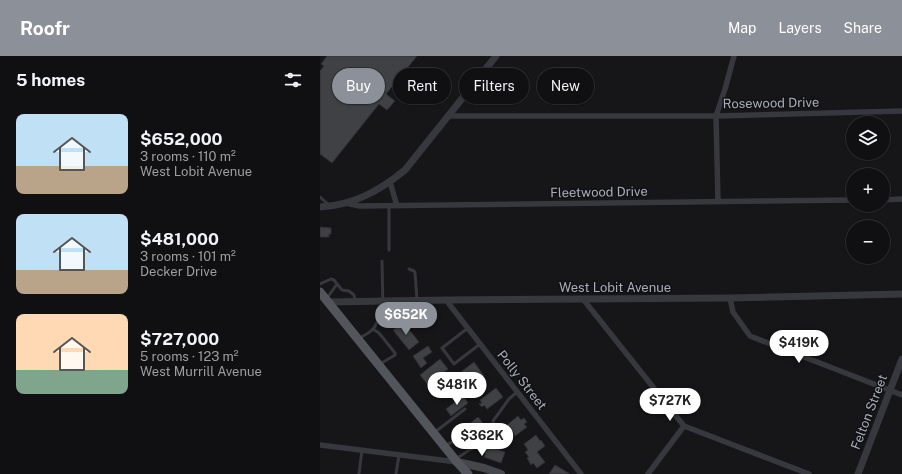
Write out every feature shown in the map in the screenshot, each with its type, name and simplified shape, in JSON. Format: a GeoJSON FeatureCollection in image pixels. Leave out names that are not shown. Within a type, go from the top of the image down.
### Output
{"type":"FeatureCollection","features":[{"type":"Feature","properties":{"kind":"main road"},"geometry":{"type":"LineString","coordinates":[[324,298],[444,447],[468,474]]}},
{"type":"Feature","properties":{"kind":"main road"},"geometry":{"type":"LineString","coordinates":[[456,461],[501,474]]}},
{"type":"Feature","properties":{"kind":"street"},"geometry":{"type":"LineString","coordinates":[[320,207],[331,206],[359,199],[390,182],[405,170],[496,56]]}},
{"type":"Feature","properties":{"kind":"street"},"geometry":{"type":"LineString","coordinates":[[718,202],[716,116],[734,56]]}},
{"type":"Feature","properties":{"kind":"street","name":"Rosewood Drive"},"geometry":{"type":"LineString","coordinates":[[449,116],[716,116],[902,111]]}},
{"type":"Feature","properties":{"kind":"street"},"geometry":{"type":"LineString","coordinates":[[390,182],[397,206]]}},
{"type":"Feature","properties":{"kind":"street"},"geometry":{"type":"LineString","coordinates":[[890,200],[902,199]]}},
{"type":"Feature","properties":{"kind":"street","name":"Fleetwood Drive"},"geometry":{"type":"LineString","coordinates":[[345,203],[360,206],[397,206],[846,200]]}},
{"type":"Feature","properties":{"kind":"street","name":"West Lobit Avenue"},"geometry":{"type":"LineString","coordinates":[[324,298],[355,301],[383,301],[730,298],[902,294]]}},
{"type":"Feature","properties":{"kind":"street"},"geometry":{"type":"LineString","coordinates":[[730,298],[734,312],[750,336],[902,395]]}},
{"type":"Feature","properties":{"kind":"street"},"geometry":{"type":"LineString","coordinates":[[583,299],[684,426],[809,474]]}},
{"type":"Feature","properties":{"kind":"street","name":"Polly Street"},"geometry":{"type":"LineString","coordinates":[[446,300],[582,474]]}},
{"type":"Feature","properties":{"kind":"street","name":"Felton Street"},"geometry":{"type":"LineString","coordinates":[[858,474],[902,359]]}},
{"type":"Feature","properties":{"kind":"street"},"geometry":{"type":"LineString","coordinates":[[648,474],[684,426]]}},
{"type":"Feature","properties":{"kind":"street"},"geometry":{"type":"LineString","coordinates":[[320,445],[456,461]]}},
{"type":"Feature","properties":{"kind":"lane"},"geometry":{"type":"LineString","coordinates":[[320,197],[331,206]]}},
{"type":"Feature","properties":{"kind":"lane"},"geometry":{"type":"LineString","coordinates":[[389,206],[389,250]]}},
{"type":"Feature","properties":{"kind":"lane"},"geometry":{"type":"LineString","coordinates":[[357,339],[373,330],[383,309],[382,261]]}},
{"type":"Feature","properties":{"kind":"lane"},"geometry":{"type":"LineString","coordinates":[[409,269],[416,273],[417,300]]}},
{"type":"Feature","properties":{"kind":"lane"},"geometry":{"type":"LineString","coordinates":[[320,284],[331,279],[334,280],[342,290],[349,291],[354,295],[355,301]]}},
{"type":"Feature","properties":{"kind":"lane"},"geometry":{"type":"LineString","coordinates":[[324,298],[337,284]]}},
{"type":"Feature","properties":{"kind":"lane"},"geometry":{"type":"LineString","coordinates":[[468,328],[442,348],[454,364],[480,344]]}},
{"type":"Feature","properties":{"kind":"lane"},"geometry":{"type":"LineString","coordinates":[[373,330],[379,333],[395,353],[395,355],[379,365]]}},
{"type":"Feature","properties":{"kind":"lane"},"geometry":{"type":"LineString","coordinates":[[456,461],[494,431],[493,421],[509,399],[518,392]]}},
{"type":"Feature","properties":{"kind":"lane"},"geometry":{"type":"LineString","coordinates":[[433,433],[465,409]]}},
{"type":"Feature","properties":{"kind":"lane"},"geometry":{"type":"LineString","coordinates":[[444,447],[461,437],[472,449]]}},
{"type":"Feature","properties":{"kind":"lane"},"geometry":{"type":"LineString","coordinates":[[359,474],[362,450]]}},
{"type":"Feature","properties":{"kind":"lane"},"geometry":{"type":"LineString","coordinates":[[396,474],[399,455]]}},
{"type":"Feature","properties":{"kind":"building"},"geometry":{"type":"Polygon","coordinates":[[[327,56],[417,56],[407,68],[393,68],[393,85],[386,94],[393,99],[393,103],[387,110],[379,104],[332,163],[320,154],[320,71],[324,66],[321,64],[327,56]]]}},
{"type":"Feature","properties":{"kind":"building"},"geometry":{"type":"Polygon","coordinates":[[[320,227],[331,228],[331,234],[329,234],[329,237],[320,237],[320,227]]]}},
{"type":"Feature","properties":{"kind":"building"},"geometry":{"type":"Polygon","coordinates":[[[403,322],[419,342],[409,350],[393,330],[403,322]]]}},
{"type":"Feature","properties":{"kind":"building"},"geometry":{"type":"Polygon","coordinates":[[[428,346],[432,352],[423,358],[427,363],[421,368],[413,356],[428,346]]]}},
{"type":"Feature","properties":{"kind":"building"},"geometry":{"type":"Polygon","coordinates":[[[440,359],[448,369],[428,385],[420,375],[440,359]]]}},
{"type":"Feature","properties":{"kind":"building"},"geometry":{"type":"Polygon","coordinates":[[[474,362],[484,376],[473,384],[470,381],[464,385],[457,375],[474,362]]]}},
{"type":"Feature","properties":{"kind":"building"},"geometry":{"type":"Polygon","coordinates":[[[496,388],[503,397],[487,409],[484,405],[482,407],[479,404],[482,403],[480,400],[496,388]]]}},
{"type":"Feature","properties":{"kind":"building"},"geometry":{"type":"Polygon","coordinates":[[[463,396],[468,403],[451,416],[446,409],[463,396]]]}},
{"type":"Feature","properties":{"kind":"building"},"geometry":{"type":"Polygon","coordinates":[[[518,416],[521,420],[524,418],[527,422],[524,424],[527,427],[515,436],[512,431],[505,436],[502,431],[518,416]]]}},
{"type":"Feature","properties":{"kind":"building"},"geometry":{"type":"Polygon","coordinates":[[[478,417],[490,432],[480,441],[468,425],[478,417]]]}},
{"type":"Feature","properties":{"kind":"building"},"geometry":{"type":"Polygon","coordinates":[[[536,435],[545,446],[537,452],[545,462],[537,468],[533,463],[531,465],[527,458],[529,457],[525,452],[528,450],[524,444],[536,435]]]}},
{"type":"Feature","properties":{"kind":"building"},"geometry":{"type":"Polygon","coordinates":[[[488,446],[505,452],[501,463],[484,457],[488,446]]]}},
{"type":"Feature","properties":{"kind":"building"},"geometry":{"type":"Polygon","coordinates":[[[555,465],[570,474],[549,474],[555,465]]]}}]}
